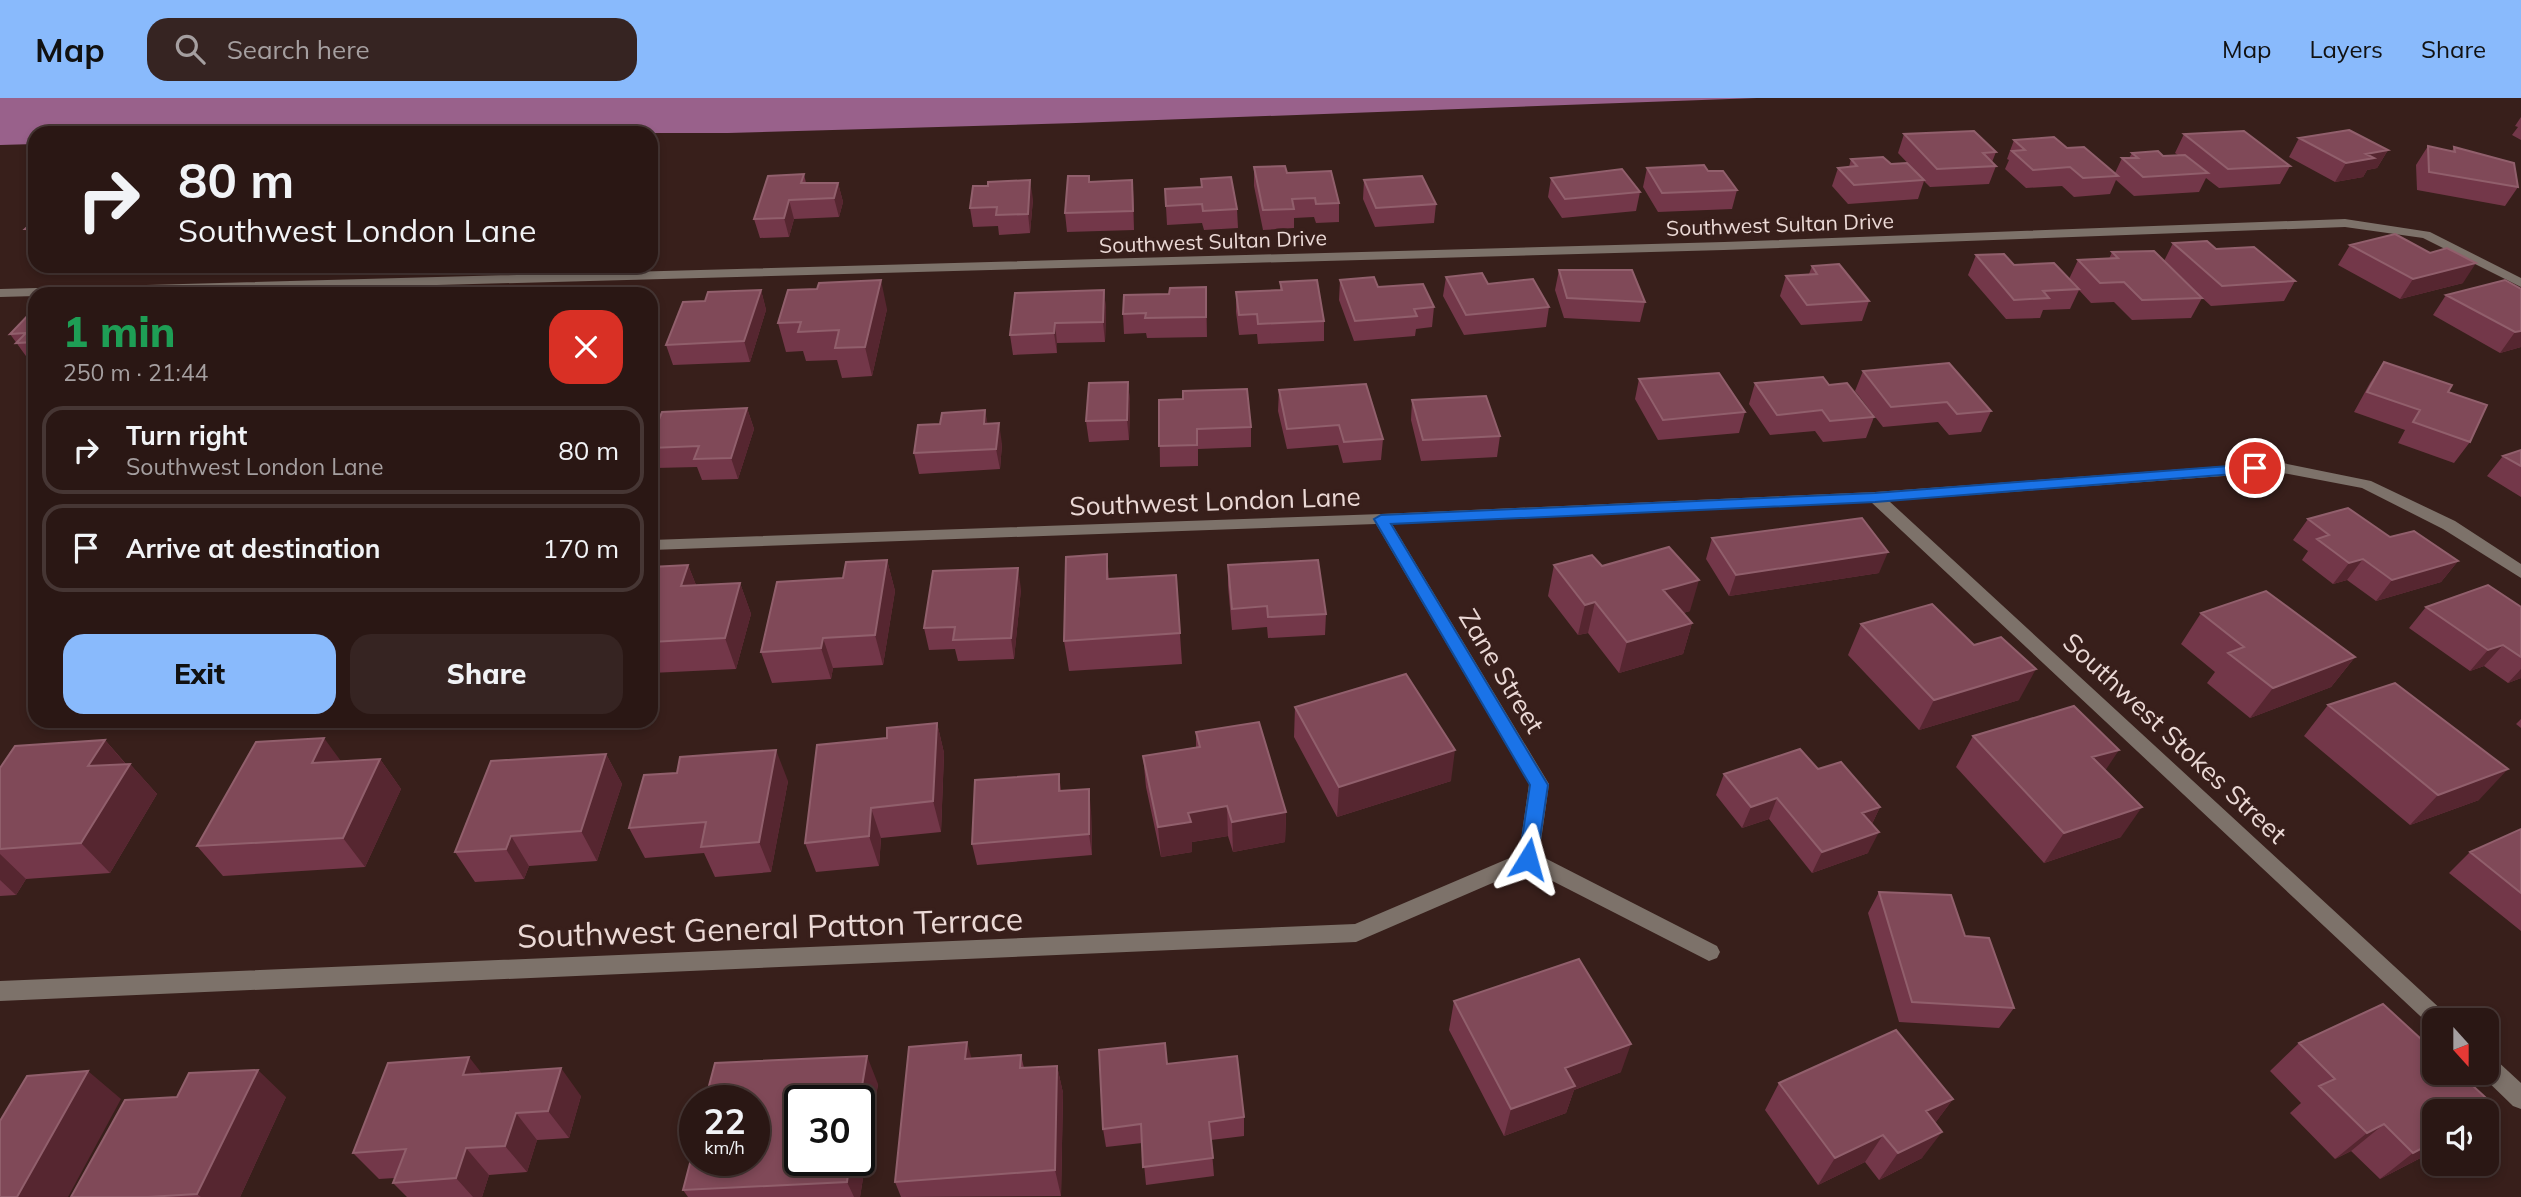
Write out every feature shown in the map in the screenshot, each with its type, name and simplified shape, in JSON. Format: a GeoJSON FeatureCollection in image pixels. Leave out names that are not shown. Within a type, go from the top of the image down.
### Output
{"type":"FeatureCollection","features":[{"type":"Feature","properties":{"kind":"street","name":"Southwest Sultan Drive"},"geometry":{"type":"LineString","coordinates":[[454,287],[2345,223],[2426,235],[2521,283]]}},
{"type":"Feature","properties":{"kind":"street","name":"Southwest Sultan Drive"},"geometry":{"type":"LineString","coordinates":[[0,293],[28,293]]}},
{"type":"Feature","properties":{"kind":"street","name":"Southwest London Lane"},"geometry":{"type":"LineString","coordinates":[[658,545],[1875,498],[2278,467],[2366,484],[2449,525],[2521,572]]}},
{"type":"Feature","properties":{"kind":"street","name":"Southwest Stokes Street"},"geometry":{"type":"LineString","coordinates":[[1875,498],[2424,1008]]}},
{"type":"Feature","properties":{"kind":"street","name":"Zane Street"},"geometry":{"type":"LineString","coordinates":[[1381,519],[1539,785],[1528,859]]}},
{"type":"Feature","properties":{"kind":"street"},"geometry":{"type":"LineString","coordinates":[[1528,859],[1709,953]]}},
{"type":"Feature","properties":{"kind":"street","name":"Southwest General Patton Terrace"},"geometry":{"type":"LineString","coordinates":[[0,991],[1356,933],[1528,859]]}},
{"type":"Feature","properties":{"kind":"street"},"geometry":{"type":"LineString","coordinates":[[2499,1077],[2521,1098]]}},
{"type":"Feature","properties":{"kind":"shaded area"},"geometry":{"type":"Polygon","coordinates":[[[0,98],[1757,98],[728,133],[658,133],[658,126],[28,126],[28,144],[0,145],[0,98]]]}},
{"type":"Feature","properties":{"kind":"building"},"geometry":{"type":"Polygon","coordinates":[[[2349,130],[2388,150],[2366,154],[2374,158],[2346,163],[2299,138],[2349,130]]]}},
{"type":"Feature","properties":{"kind":"building"},"geometry":{"type":"Polygon","coordinates":[[[1974,131],[1996,152],[1983,153],[1996,166],[1937,169],[1904,134],[1974,131]]]}},
{"type":"Feature","properties":{"kind":"building"},"geometry":{"type":"Polygon","coordinates":[[[2244,131],[2290,166],[2228,169],[2184,134],[2244,131]]]}},
{"type":"Feature","properties":{"kind":"building"},"geometry":{"type":"Polygon","coordinates":[[[2054,137],[2067,148],[2084,147],[2118,176],[2083,178],[2070,167],[2033,170],[2012,151],[2025,150],[2014,140],[2054,137]]]}},
{"type":"Feature","properties":{"kind":"building"},"geometry":{"type":"Polygon","coordinates":[[[2428,146],[2455,152],[2454,147],[2514,163],[2518,187],[2429,172],[2428,146]]]}},
{"type":"Feature","properties":{"kind":"building"},"geometry":{"type":"Polygon","coordinates":[[[2158,151],[2163,156],[2185,155],[2208,173],[2143,177],[2122,158],[2138,158],[2132,153],[2158,151]]]}},
{"type":"Feature","properties":{"kind":"building"},"geometry":{"type":"Polygon","coordinates":[[[1883,157],[1891,164],[1907,163],[1924,180],[1854,185],[1838,168],[1857,166],[1851,159],[1883,157]]]}},
{"type":"Feature","properties":{"kind":"building"},"geometry":{"type":"Polygon","coordinates":[[[1704,165],[1708,171],[1723,171],[1737,190],[1662,193],[1647,168],[1704,165]]]}},
{"type":"Feature","properties":{"kind":"building"},"geometry":{"type":"Polygon","coordinates":[[[1285,166],[1287,173],[1331,171],[1339,203],[1316,204],[1315,198],[1292,199],[1294,209],[1263,210],[1254,167],[1285,166]]]}},
{"type":"Feature","properties":{"kind":"building"},"geometry":{"type":"Polygon","coordinates":[[[1622,169],[1640,192],[1565,199],[1551,178],[1622,169]]]}},
{"type":"Feature","properties":{"kind":"building"},"geometry":{"type":"Polygon","coordinates":[[[804,174],[801,183],[838,183],[834,198],[789,200],[784,218],[754,219],[768,176],[804,174]]]}},
{"type":"Feature","properties":{"kind":"building"},"geometry":{"type":"Polygon","coordinates":[[[1068,176],[1089,176],[1089,182],[1132,180],[1133,211],[1065,213],[1068,176]]]}},
{"type":"Feature","properties":{"kind":"building"},"geometry":{"type":"Polygon","coordinates":[[[1422,176],[1436,204],[1376,208],[1364,180],[1422,176]]]}},
{"type":"Feature","properties":{"kind":"building"},"geometry":{"type":"Polygon","coordinates":[[[1231,177],[1237,209],[1203,211],[1202,204],[1166,206],[1165,189],[1202,187],[1201,179],[1231,177]]]}},
{"type":"Feature","properties":{"kind":"building"},"geometry":{"type":"Polygon","coordinates":[[[1030,180],[1028,214],[996,215],[997,207],[970,208],[973,186],[988,186],[988,182],[1030,180]]]}},
{"type":"Feature","properties":{"kind":"building"},"geometry":{"type":"Polygon","coordinates":[[[2395,234],[2430,253],[2447,248],[2476,263],[2413,279],[2350,245],[2395,234]]]}},
{"type":"Feature","properties":{"kind":"building"},"geometry":{"type":"Polygon","coordinates":[[[2207,241],[2216,249],[2254,247],[2295,281],[2222,286],[2173,243],[2207,241]]]}},
{"type":"Feature","properties":{"kind":"building"},"geometry":{"type":"Polygon","coordinates":[[[2154,251],[2202,298],[2142,300],[2124,282],[2100,283],[2078,260],[2118,258],[2112,252],[2154,251]]]}},
{"type":"Feature","properties":{"kind":"building"},"geometry":{"type":"Polygon","coordinates":[[[2004,254],[2014,265],[2054,263],[2079,289],[2043,291],[2049,298],[2014,300],[1976,255],[2004,254]]]}},
{"type":"Feature","properties":{"kind":"building"},"geometry":{"type":"Polygon","coordinates":[[[1839,264],[1869,301],[1807,305],[1786,276],[1817,274],[1812,266],[1839,264]]]}},
{"type":"Feature","properties":{"kind":"building"},"geometry":{"type":"Polygon","coordinates":[[[1559,270],[1632,270],[1645,302],[1567,298],[1559,270]]]}},
{"type":"Feature","properties":{"kind":"building"},"geometry":{"type":"Polygon","coordinates":[[[1482,273],[1488,284],[1533,279],[1549,307],[1466,315],[1446,277],[1482,273]]]}},
{"type":"Feature","properties":{"kind":"building"},"geometry":{"type":"Polygon","coordinates":[[[1374,277],[1378,287],[1423,284],[1434,307],[1414,309],[1417,316],[1355,321],[1340,280],[1374,277]]]}},
{"type":"Feature","properties":{"kind":"building"},"geometry":{"type":"Polygon","coordinates":[[[881,280],[865,347],[835,348],[839,330],[798,332],[801,322],[778,323],[788,290],[817,289],[819,283],[881,280]]]}},
{"type":"Feature","properties":{"kind":"building"},"geometry":{"type":"Polygon","coordinates":[[[1317,280],[1324,321],[1258,324],[1257,314],[1239,315],[1236,292],[1282,290],[1280,282],[1317,280]]]}},
{"type":"Feature","properties":{"kind":"building"},"geometry":{"type":"Polygon","coordinates":[[[2505,280],[2521,289],[2521,331],[2515,332],[2446,295],[2505,280]]]}},
{"type":"Feature","properties":{"kind":"building"},"geometry":{"type":"Polygon","coordinates":[[[1206,287],[1206,317],[1145,318],[1146,313],[1123,314],[1124,295],[1169,294],[1170,288],[1206,287]]]}},
{"type":"Feature","properties":{"kind":"building"},"geometry":{"type":"Polygon","coordinates":[[[761,290],[744,341],[666,345],[683,302],[705,301],[708,292],[761,290]]]}},
{"type":"Feature","properties":{"kind":"building"},"geometry":{"type":"Polygon","coordinates":[[[1104,290],[1103,322],[1055,323],[1054,333],[1010,335],[1015,293],[1104,290]]]}},
{"type":"Feature","properties":{"kind":"building"},"geometry":{"type":"Polygon","coordinates":[[[28,315],[28,342],[16,343],[26,333],[10,334],[28,315]]]}},
{"type":"Feature","properties":{"kind":"building"},"geometry":{"type":"Polygon","coordinates":[[[2384,362],[2452,385],[2448,392],[2487,405],[2470,442],[2413,422],[2420,410],[2367,392],[2384,362]]]}},
{"type":"Feature","properties":{"kind":"building"},"geometry":{"type":"Polygon","coordinates":[[[1949,363],[1991,411],[1957,414],[1947,402],[1891,407],[1863,371],[1949,363]]]}},
{"type":"Feature","properties":{"kind":"building"},"geometry":{"type":"Polygon","coordinates":[[[1719,373],[1745,412],[1663,420],[1639,379],[1719,373]]]}},
{"type":"Feature","properties":{"kind":"building"},"geometry":{"type":"Polygon","coordinates":[[[1823,377],[1829,385],[1847,383],[1874,417],[1830,421],[1822,410],[1777,415],[1755,383],[1823,377]]]}},
{"type":"Feature","properties":{"kind":"building"},"geometry":{"type":"Polygon","coordinates":[[[1128,382],[1127,420],[1086,421],[1089,383],[1128,382]]]}},
{"type":"Feature","properties":{"kind":"building"},"geometry":{"type":"Polygon","coordinates":[[[1366,384],[1383,439],[1344,442],[1339,425],[1287,429],[1279,390],[1366,384]]]}},
{"type":"Feature","properties":{"kind":"building"},"geometry":{"type":"Polygon","coordinates":[[[1247,389],[1251,427],[1197,429],[1197,445],[1159,446],[1159,400],[1183,399],[1183,391],[1247,389]]]}},
{"type":"Feature","properties":{"kind":"building"},"geometry":{"type":"Polygon","coordinates":[[[1486,396],[1500,436],[1423,440],[1412,400],[1486,396]]]}},
{"type":"Feature","properties":{"kind":"building"},"geometry":{"type":"Polygon","coordinates":[[[747,408],[731,458],[694,459],[699,446],[658,448],[658,422],[662,412],[747,408]]]}},
{"type":"Feature","properties":{"kind":"building"},"geometry":{"type":"Polygon","coordinates":[[[985,410],[984,424],[999,423],[996,449],[914,453],[918,425],[940,424],[942,413],[985,410]]]}},
{"type":"Feature","properties":{"kind":"building"},"geometry":{"type":"Polygon","coordinates":[[[2521,450],[2521,466],[2503,456],[2521,450]]]}},
{"type":"Feature","properties":{"kind":"building"},"geometry":{"type":"Polygon","coordinates":[[[2348,508],[2390,537],[2414,531],[2458,561],[2392,580],[2363,559],[2349,563],[2317,539],[2329,535],[2308,519],[2348,508]]]}},
{"type":"Feature","properties":{"kind":"building"},"geometry":{"type":"Polygon","coordinates":[[[1862,518],[1888,552],[1736,575],[1712,538],[1862,518]]]}},
{"type":"Feature","properties":{"kind":"building"},"geometry":{"type":"Polygon","coordinates":[[[1669,547],[1699,580],[1663,590],[1692,623],[1627,642],[1595,602],[1585,605],[1554,565],[1592,555],[1602,566],[1669,547]]]}},
{"type":"Feature","properties":{"kind":"building"},"geometry":{"type":"Polygon","coordinates":[[[1107,554],[1107,579],[1176,575],[1180,633],[1064,641],[1066,557],[1107,554]]]}},
{"type":"Feature","properties":{"kind":"building"},"geometry":{"type":"Polygon","coordinates":[[[887,560],[875,635],[823,638],[821,648],[761,652],[777,582],[843,578],[846,562],[887,560]]]}},
{"type":"Feature","properties":{"kind":"building"},"geometry":{"type":"Polygon","coordinates":[[[1318,560],[1326,614],[1268,617],[1267,606],[1232,609],[1228,565],[1318,560]]]}},
{"type":"Feature","properties":{"kind":"building"},"geometry":{"type":"Polygon","coordinates":[[[688,565],[681,586],[740,583],[725,638],[658,642],[658,567],[688,565]]]}},
{"type":"Feature","properties":{"kind":"building"},"geometry":{"type":"Polygon","coordinates":[[[1018,568],[1011,638],[953,640],[955,627],[924,628],[933,571],[1018,568]]]}},
{"type":"Feature","properties":{"kind":"building"},"geometry":{"type":"Polygon","coordinates":[[[2488,585],[2521,607],[2521,657],[2503,645],[2488,650],[2426,607],[2488,585]]]}},
{"type":"Feature","properties":{"kind":"building"},"geometry":{"type":"Polygon","coordinates":[[[2266,591],[2355,657],[2273,688],[2228,653],[2244,647],[2201,613],[2266,591]]]}},
{"type":"Feature","properties":{"kind":"building"},"geometry":{"type":"Polygon","coordinates":[[[1932,604],[1974,645],[2001,637],[2036,669],[1934,700],[1861,624],[1932,604]]]}},
{"type":"Feature","properties":{"kind":"building"},"geometry":{"type":"Polygon","coordinates":[[[1406,674],[1455,750],[1339,787],[1295,707],[1406,674]]]}},
{"type":"Feature","properties":{"kind":"building"},"geometry":{"type":"Polygon","coordinates":[[[2395,683],[2508,769],[2438,795],[2328,705],[2395,683]]]}},
{"type":"Feature","properties":{"kind":"building"},"geometry":{"type":"Polygon","coordinates":[[[2074,706],[2119,750],[2092,757],[2142,807],[2064,833],[1973,736],[2074,706]]]}},
{"type":"Feature","properties":{"kind":"building"},"geometry":{"type":"Polygon","coordinates":[[[1259,722],[1286,812],[1232,822],[1227,806],[1188,813],[1191,822],[1158,827],[1143,756],[1200,747],[1196,732],[1259,722]]]}},
{"type":"Feature","properties":{"kind":"building"},"geometry":{"type":"Polygon","coordinates":[[[937,723],[933,801],[871,808],[869,836],[805,843],[817,745],[887,738],[887,728],[937,723]]]}},
{"type":"Feature","properties":{"kind":"building"},"geometry":{"type":"Polygon","coordinates":[[[324,738],[312,763],[380,759],[343,838],[197,846],[256,742],[324,738]]]}},
{"type":"Feature","properties":{"kind":"building"},"geometry":{"type":"Polygon","coordinates":[[[105,740],[88,766],[130,764],[81,843],[0,849],[0,768],[15,746],[105,740]]]}},
{"type":"Feature","properties":{"kind":"building"},"geometry":{"type":"Polygon","coordinates":[[[1800,749],[1818,769],[1841,762],[1880,807],[1862,813],[1879,832],[1822,852],[1777,798],[1751,807],[1724,774],[1800,749]]]}},
{"type":"Feature","properties":{"kind":"building"},"geometry":{"type":"Polygon","coordinates":[[[776,750],[759,842],[701,847],[706,822],[629,828],[644,775],[677,773],[680,757],[776,750]]]}},
{"type":"Feature","properties":{"kind":"building"},"geometry":{"type":"Polygon","coordinates":[[[606,754],[581,831],[511,836],[506,849],[455,852],[491,761],[606,754]]]}},
{"type":"Feature","properties":{"kind":"building"},"geometry":{"type":"Polygon","coordinates":[[[1059,774],[1059,791],[1089,789],[1089,834],[972,844],[975,780],[1059,774]]]}},
{"type":"Feature","properties":{"kind":"building"},"geometry":{"type":"Polygon","coordinates":[[[2521,829],[2521,893],[2470,852],[2521,829]]]}},
{"type":"Feature","properties":{"kind":"building"},"geometry":{"type":"Polygon","coordinates":[[[1879,892],[1951,895],[1965,936],[1989,938],[2014,1008],[1912,1002],[1879,892]]]}},
{"type":"Feature","properties":{"kind":"building"},"geometry":{"type":"Polygon","coordinates":[[[1579,959],[1631,1044],[1565,1068],[1575,1086],[1511,1109],[1454,1001],[1579,959]]]}},
{"type":"Feature","properties":{"kind":"building"},"geometry":{"type":"Polygon","coordinates":[[[2383,1004],[2422,1040],[2422,1085],[2472,1085],[2487,1099],[2422,1099],[2422,1148],[2413,1153],[2384,1124],[2367,1133],[2319,1086],[2335,1079],[2299,1043],[2383,1004]]]}},
{"type":"Feature","properties":{"kind":"building"},"geometry":{"type":"Polygon","coordinates":[[[1896,1030],[1953,1099],[1926,1111],[1942,1132],[1898,1153],[1883,1135],[1835,1158],[1779,1083],[1896,1030]]]}},
{"type":"Feature","properties":{"kind":"building"},"geometry":{"type":"Polygon","coordinates":[[[967,1042],[965,1059],[1021,1055],[1020,1068],[1057,1066],[1055,1170],[895,1182],[909,1047],[967,1042]]]}},
{"type":"Feature","properties":{"kind":"building"},"geometry":{"type":"Polygon","coordinates":[[[1165,1043],[1167,1064],[1237,1056],[1244,1117],[1209,1122],[1213,1158],[1143,1167],[1141,1124],[1103,1129],[1099,1050],[1165,1043]]]}},
{"type":"Feature","properties":{"kind":"building"},"geometry":{"type":"Polygon","coordinates":[[[867,1056],[862,1085],[784,1085],[784,1176],[848,1176],[847,1182],[683,1190],[687,1176],[770,1176],[770,1085],[709,1085],[715,1063],[867,1056]]]}},
{"type":"Feature","properties":{"kind":"building"},"geometry":{"type":"Polygon","coordinates":[[[469,1057],[463,1075],[561,1068],[548,1111],[516,1113],[505,1146],[466,1148],[456,1178],[393,1183],[406,1149],[353,1153],[388,1063],[469,1057]]]}},
{"type":"Feature","properties":{"kind":"building"},"geometry":{"type":"Polygon","coordinates":[[[258,1070],[197,1194],[71,1197],[125,1100],[177,1097],[189,1073],[258,1070]]]}},
{"type":"Feature","properties":{"kind":"building"},"geometry":{"type":"Polygon","coordinates":[[[88,1071],[17,1197],[0,1197],[0,1121],[27,1076],[88,1071]]]}},
{"type":"Feature","properties":{"kind":"route"},"geometry":{"type":"LineString","coordinates":[[1528,859],[1539,785],[1381,519],[1875,498],[2255,468]]}}]}
